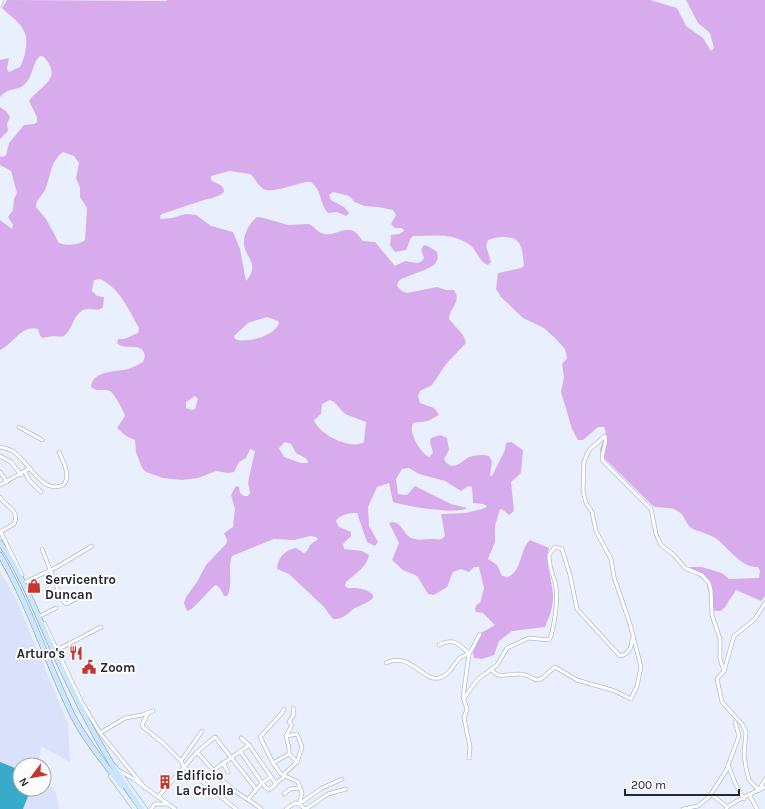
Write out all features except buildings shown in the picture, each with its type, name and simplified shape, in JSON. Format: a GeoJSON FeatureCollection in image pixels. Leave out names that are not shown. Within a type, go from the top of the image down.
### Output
{"type":"FeatureCollection","features":[{"type":"Feature","properties":{"kind":"main road"},"geometry":{"type":"LineString","coordinates":[[0,543],[25,590],[75,699],[112,765],[140,809]]}},
{"type":"Feature","properties":{"kind":"main road"},"geometry":{"type":"LineString","coordinates":[[0,555],[19,592],[74,716],[95,751],[140,809]]}},
{"type":"Feature","properties":{"kind":"street"},"geometry":{"type":"LineString","coordinates":[[0,5],[2,0]]}},
{"type":"Feature","properties":{"kind":"street"},"geometry":{"type":"LineString","coordinates":[[19,427],[42,440]]}},
{"type":"Feature","properties":{"kind":"street"},"geometry":{"type":"LineString","coordinates":[[492,670],[497,675],[518,673],[525,674],[536,680],[541,679],[554,667],[577,680],[615,690],[631,699],[637,686],[641,667],[630,624],[614,577],[611,559],[596,531],[592,512],[586,503],[583,491],[584,462],[587,454],[603,436],[606,438],[606,441],[602,453],[603,460],[651,509],[656,534],[660,545],[674,555],[685,568],[702,575],[709,584],[711,590],[712,615],[720,639],[720,659],[724,671]]}},
{"type":"Feature","properties":{"kind":"street"},"geometry":{"type":"LineString","coordinates":[[0,447],[14,452],[49,486],[55,487],[63,486],[67,479],[66,469],[59,452]]}},
{"type":"Feature","properties":{"kind":"street"},"geometry":{"type":"LineString","coordinates":[[0,456],[11,462],[21,475]]}},
{"type":"Feature","properties":{"kind":"street"},"geometry":{"type":"LineString","coordinates":[[0,489],[2,485],[21,475],[30,468]]}},
{"type":"Feature","properties":{"kind":"street"},"geometry":{"type":"LineString","coordinates":[[0,472],[7,482]]}},
{"type":"Feature","properties":{"kind":"street"},"geometry":{"type":"LineString","coordinates":[[25,472],[41,492]]}},
{"type":"Feature","properties":{"kind":"street"},"geometry":{"type":"LineString","coordinates":[[0,497],[12,509],[15,517],[14,524],[0,532],[25,582],[80,701],[100,733],[145,788]]}},
{"type":"Feature","properties":{"kind":"street"},"geometry":{"type":"LineString","coordinates":[[25,582],[51,570],[92,546]]}},
{"type":"Feature","properties":{"kind":"street"},"geometry":{"type":"LineString","coordinates":[[464,698],[478,678],[492,670],[499,662],[507,648],[529,638],[548,640],[551,636],[556,598],[555,583],[550,572],[548,555],[555,547],[562,549],[570,575],[577,609],[620,656],[627,653],[630,649],[632,641],[630,624]]}},
{"type":"Feature","properties":{"kind":"street"},"geometry":{"type":"LineString","coordinates":[[42,549],[64,602],[68,603],[78,598]]}},
{"type":"Feature","properties":{"kind":"street"},"geometry":{"type":"LineString","coordinates":[[759,790],[749,780],[746,768],[744,754],[746,732],[742,724],[722,702],[717,679],[724,671],[734,636],[755,619],[765,603]]}},
{"type":"Feature","properties":{"kind":"street"},"geometry":{"type":"LineString","coordinates":[[40,616],[56,608]]}},
{"type":"Feature","properties":{"kind":"street"},"geometry":{"type":"LineString","coordinates":[[57,650],[101,627]]}},
{"type":"Feature","properties":{"kind":"street"},"geometry":{"type":"LineString","coordinates":[[469,758],[470,747],[464,718],[467,709],[464,698],[469,654],[480,634]]}},
{"type":"Feature","properties":{"kind":"street"},"geometry":{"type":"LineString","coordinates":[[439,646],[450,641],[456,642],[469,654]]}},
{"type":"Feature","properties":{"kind":"street"},"geometry":{"type":"LineString","coordinates":[[386,662],[393,659],[402,659],[431,678],[438,679],[452,671],[460,658],[469,654]]}},
{"type":"Feature","properties":{"kind":"street"},"geometry":{"type":"LineString","coordinates":[[284,708],[282,713],[260,737],[273,763],[283,776],[298,782],[302,793],[299,804]]}},
{"type":"Feature","properties":{"kind":"street"},"geometry":{"type":"LineString","coordinates":[[293,708],[294,714],[289,722],[292,725],[286,736],[289,754],[297,762]]}},
{"type":"Feature","properties":{"kind":"street"},"geometry":{"type":"LineString","coordinates":[[100,733],[124,718],[153,711]]}},
{"type":"Feature","properties":{"kind":"street"},"geometry":{"type":"LineString","coordinates":[[148,713],[142,725],[143,727],[154,735],[181,761],[184,767],[236,809]]}},
{"type":"Feature","properties":{"kind":"street"},"geometry":{"type":"LineString","coordinates":[[690,809],[712,794],[728,765],[739,736],[735,722]]}},
{"type":"Feature","properties":{"kind":"street"},"geometry":{"type":"LineString","coordinates":[[181,761],[202,731]]}},
{"type":"Feature","properties":{"kind":"street"},"geometry":{"type":"LineString","coordinates":[[240,751],[268,790],[283,778],[283,776],[297,762],[302,747],[297,734],[286,736]]}},
{"type":"Feature","properties":{"kind":"street"},"geometry":{"type":"LineString","coordinates":[[158,797],[197,752],[215,737],[256,789]]}},
{"type":"Feature","properties":{"kind":"street"},"geometry":{"type":"LineString","coordinates":[[241,738],[249,745],[276,783]]}},
{"type":"Feature","properties":{"kind":"street"},"geometry":{"type":"LineString","coordinates":[[214,770],[249,745]]}},
{"type":"Feature","properties":{"kind":"street"},"geometry":{"type":"LineString","coordinates":[[95,751],[135,809]]}},
{"type":"Feature","properties":{"kind":"street"},"geometry":{"type":"LineString","coordinates":[[197,752],[230,787],[243,797],[249,798],[262,809]]}},
{"type":"Feature","properties":{"kind":"street"},"geometry":{"type":"LineString","coordinates":[[273,763],[289,754]]}},
{"type":"Feature","properties":{"kind":"street"},"geometry":{"type":"LineString","coordinates":[[223,763],[228,772]]}},
{"type":"Feature","properties":{"kind":"street"},"geometry":{"type":"LineString","coordinates":[[112,765],[175,809]]}},
{"type":"Feature","properties":{"kind":"street"},"geometry":{"type":"LineString","coordinates":[[728,765],[736,785],[744,799]]}},
{"type":"Feature","properties":{"kind":"street"},"geometry":{"type":"LineString","coordinates":[[118,770],[145,809]]}},
{"type":"Feature","properties":{"kind":"street"},"geometry":{"type":"LineString","coordinates":[[249,798],[262,783],[271,777]]}},
{"type":"Feature","properties":{"kind":"street"},"geometry":{"type":"LineString","coordinates":[[286,809],[296,803],[299,804],[322,788],[342,779]]}},
{"type":"Feature","properties":{"kind":"street"},"geometry":{"type":"LineString","coordinates":[[759,790],[765,779]]}},
{"type":"Feature","properties":{"kind":"street"},"geometry":{"type":"LineString","coordinates":[[712,794],[727,808],[734,802],[744,799],[765,787]]}},
{"type":"Feature","properties":{"kind":"street"},"geometry":{"type":"LineString","coordinates":[[284,794],[290,789],[300,788]]}},
{"type":"Feature","properties":{"kind":"street"},"geometry":{"type":"LineString","coordinates":[[299,804],[306,809],[328,794],[346,789]]}},
{"type":"Feature","properties":{"kind":"street"},"geometry":{"type":"LineString","coordinates":[[750,796],[757,809]]}},
{"type":"Feature","properties":{"kind":"street"},"geometry":{"type":"LineString","coordinates":[[151,809],[156,804],[169,805]]}},
{"type":"Feature","properties":{"kind":"street"},"geometry":{"type":"LineString","coordinates":[[683,809],[696,805]]}},
{"type":"Feature","properties":{"kind":"street"},"geometry":{"type":"LineString","coordinates":[[696,805],[701,809]]}},
{"type":"Feature","properties":{"kind":"shaded area"},"geometry":{"type":"Polygon","coordinates":[[[7,0],[650,0],[677,8],[686,26],[703,38],[711,51],[714,48],[710,33],[698,23],[686,0],[765,0],[765,596],[761,601],[736,590],[721,611],[715,611],[712,606],[706,581],[691,571],[689,567],[702,567],[722,573],[729,579],[759,578],[760,571],[758,567],[740,561],[715,538],[690,527],[681,513],[676,510],[653,506],[601,455],[600,450],[606,432],[604,427],[598,427],[583,440],[578,440],[572,429],[561,392],[564,377],[562,364],[567,358],[565,349],[544,328],[523,318],[501,297],[496,289],[498,273],[524,266],[522,249],[518,242],[514,239],[503,237],[488,240],[486,246],[491,262],[488,265],[480,259],[470,245],[449,236],[413,236],[406,250],[395,252],[390,245],[391,235],[399,234],[404,231],[402,228],[395,228],[391,224],[396,215],[393,210],[364,206],[355,202],[349,196],[333,192],[329,195],[331,200],[344,207],[349,213],[346,216],[337,212],[328,213],[315,186],[311,182],[266,190],[260,186],[250,174],[230,171],[211,176],[211,180],[223,187],[224,192],[221,194],[162,214],[160,216],[161,219],[186,214],[196,215],[211,226],[233,232],[240,249],[246,281],[252,270],[252,266],[245,249],[244,240],[250,225],[257,217],[288,225],[309,224],[324,234],[352,230],[363,241],[375,242],[395,266],[405,261],[417,263],[422,261],[424,258],[421,249],[424,245],[437,252],[438,258],[435,264],[427,269],[401,279],[397,286],[402,291],[407,293],[437,287],[446,290],[454,290],[457,298],[449,319],[463,335],[466,343],[446,364],[432,385],[420,391],[418,396],[420,403],[434,408],[439,415],[428,421],[413,423],[413,436],[422,451],[429,457],[433,453],[430,442],[431,438],[440,435],[447,438],[449,450],[444,459],[447,463],[454,466],[471,456],[489,456],[492,462],[490,475],[492,476],[505,450],[506,443],[511,442],[523,450],[521,473],[511,482],[514,511],[509,515],[500,509],[495,526],[495,542],[488,559],[497,565],[502,576],[508,577],[513,574],[519,565],[524,549],[530,540],[549,548],[548,566],[553,591],[553,601],[545,627],[512,631],[499,641],[494,655],[482,659],[474,658],[472,649],[481,633],[495,625],[483,613],[476,612],[475,609],[477,604],[480,603],[484,588],[479,567],[474,567],[469,572],[461,569],[453,572],[447,587],[434,595],[428,594],[417,576],[403,570],[392,560],[399,543],[389,523],[396,523],[408,536],[414,539],[442,539],[445,536],[441,514],[466,513],[485,508],[487,506],[473,503],[472,487],[468,486],[461,491],[445,481],[419,474],[409,468],[402,469],[396,479],[398,494],[407,495],[415,486],[451,504],[467,508],[453,511],[408,506],[393,502],[389,483],[377,487],[368,507],[369,526],[378,542],[375,546],[367,542],[357,513],[345,514],[340,517],[336,521],[339,527],[351,532],[351,536],[343,544],[344,549],[362,551],[369,555],[363,567],[346,582],[345,586],[348,588],[358,588],[371,593],[373,598],[369,601],[355,608],[343,617],[333,619],[324,607],[289,574],[277,569],[280,558],[286,552],[296,548],[304,553],[310,545],[318,539],[310,536],[294,540],[274,539],[232,556],[230,566],[230,587],[227,596],[224,596],[220,588],[216,585],[193,608],[187,611],[184,603],[186,597],[197,582],[206,565],[226,544],[227,540],[224,533],[233,527],[235,509],[231,495],[236,486],[239,487],[240,493],[244,496],[248,496],[250,493],[248,482],[255,451],[250,449],[246,458],[239,462],[234,472],[228,473],[216,471],[198,478],[182,480],[163,478],[146,472],[142,468],[136,452],[135,440],[126,436],[117,428],[125,416],[116,398],[110,391],[96,390],[91,387],[92,381],[96,377],[106,373],[131,368],[143,362],[145,356],[140,348],[124,347],[117,343],[118,339],[124,339],[138,333],[139,328],[119,294],[114,288],[100,279],[94,280],[92,291],[97,296],[104,297],[103,307],[99,310],[86,309],[80,312],[64,336],[50,336],[43,338],[40,336],[38,329],[27,329],[0,350],[0,220],[12,229],[13,225],[8,217],[13,210],[14,199],[17,193],[11,171],[0,165],[0,156],[3,157],[6,155],[9,143],[24,125],[34,124],[37,122],[37,117],[29,101],[46,84],[51,75],[49,64],[45,58],[40,56],[35,62],[28,81],[19,88],[7,91],[0,97],[0,60],[9,58],[7,69],[9,72],[20,67],[25,54],[26,44],[25,35],[22,28],[2,8],[7,0]],[[63,152],[53,165],[45,190],[38,200],[36,207],[46,219],[59,243],[76,244],[85,240],[87,208],[80,197],[80,188],[76,178],[79,163],[74,156],[63,152]],[[267,317],[248,323],[234,336],[235,339],[253,340],[259,338],[271,332],[279,324],[278,321],[267,317]],[[195,396],[186,402],[186,408],[192,410],[195,409],[198,399],[195,396]],[[330,400],[322,404],[321,414],[314,420],[316,425],[328,435],[351,444],[364,442],[366,422],[345,414],[334,402],[330,400]],[[285,442],[279,448],[284,457],[301,463],[308,463],[307,459],[296,453],[291,444],[285,442]]]}},
{"type":"Feature","properties":{"kind":"shaded area"},"geometry":{"type":"Polygon","coordinates":[[[0,107],[7,112],[10,117],[7,124],[8,131],[0,139],[0,107]]]}},
{"type":"Feature","properties":{"kind":"shaded area"},"geometry":{"type":"Polygon","coordinates":[[[0,571],[16,599],[68,724],[70,762],[41,746],[39,757],[12,757],[12,767],[0,762],[0,571]]]}},
{"type":"Feature","properties":{"kind":"shaded area"},"geometry":{"type":"Polygon","coordinates":[[[52,788],[55,791],[59,809],[23,809],[28,797],[52,797],[52,788]]]}},
{"type":"Feature","properties":{"kind":"water"},"geometry":{"type":"Polygon","coordinates":[[[0,762],[12,767],[12,797],[28,797],[23,809],[0,809],[0,762]]]}},
{"type":"Feature","properties":{"kind":"place","name":"Servicentro Duncan"},"geometry":{"type":"Point","coordinates":[34,586]}},
{"type":"Feature","properties":{"kind":"place","name":"Arturo's"},"geometry":{"type":"Point","coordinates":[76,653]}},
{"type":"Feature","properties":{"kind":"place","name":"Zoom"},"geometry":{"type":"Point","coordinates":[89,667]}},
{"type":"Feature","properties":{"kind":"place","name":"Edificio La Criolla"},"geometry":{"type":"Point","coordinates":[165,782]}}]}
